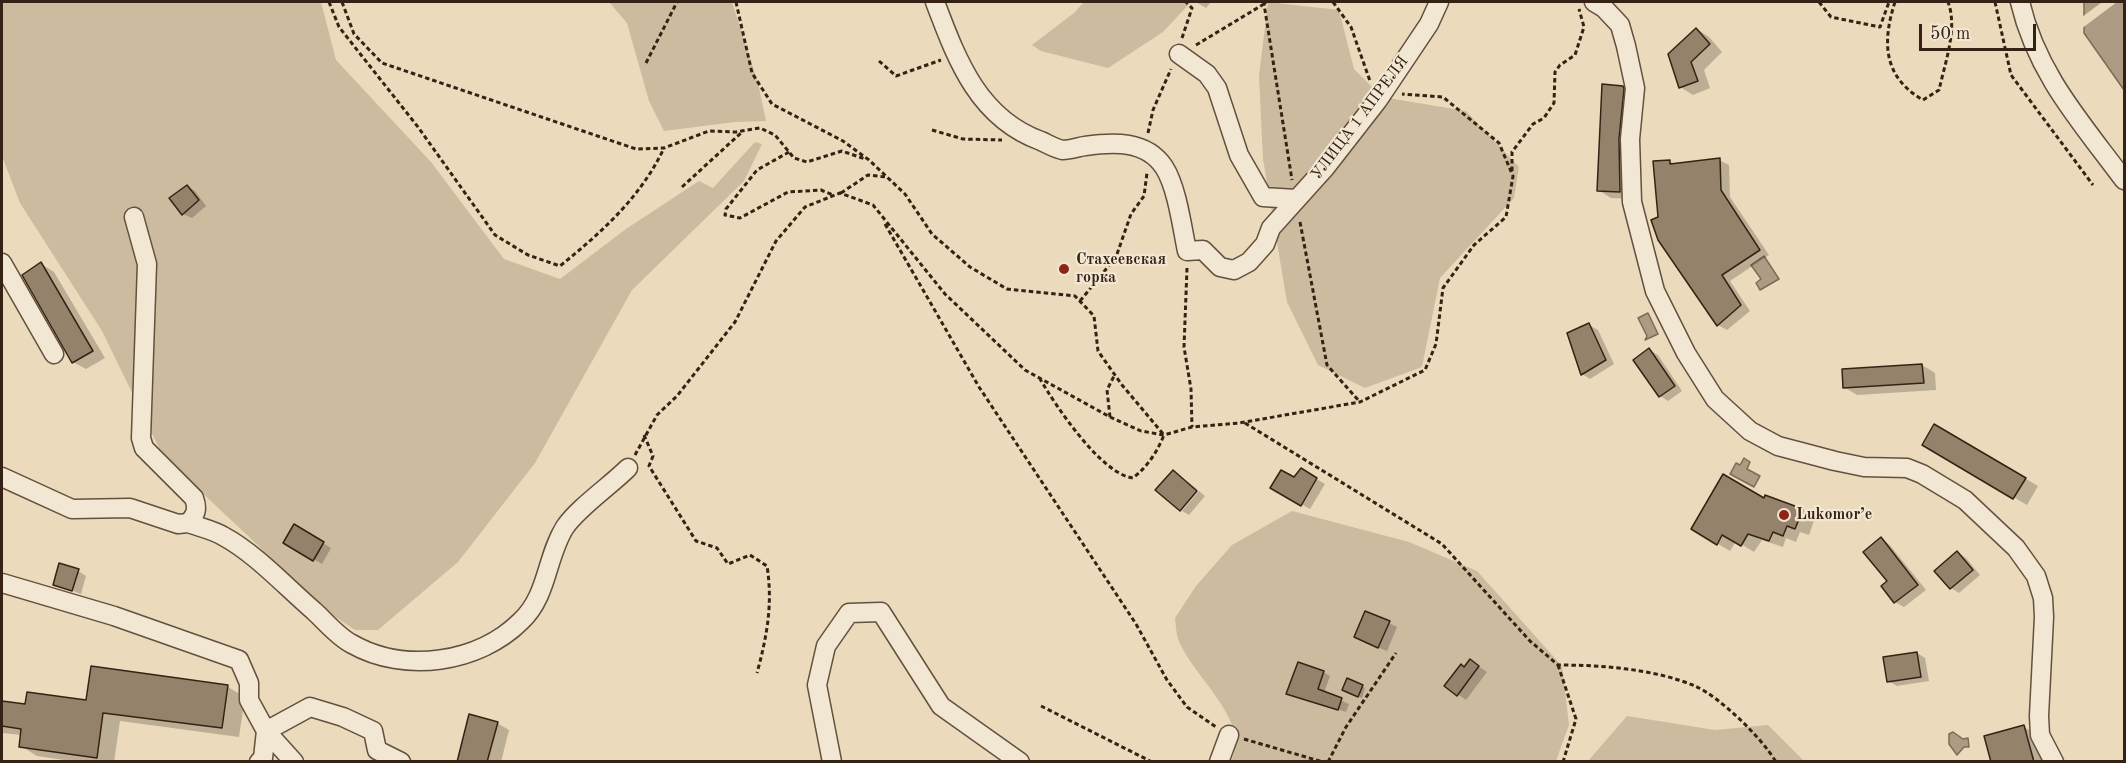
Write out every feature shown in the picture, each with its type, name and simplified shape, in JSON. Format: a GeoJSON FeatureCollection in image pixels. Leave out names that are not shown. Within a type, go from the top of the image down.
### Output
{"type":"FeatureCollection","features":[{"type":"Feature","properties":{"kind":"street"},"geometry":{"type":"LineString","coordinates":[[935,2],[957,56],[969,79],[992,113],[1026,136],[1063,150],[1104,143],[1136,145],[1152,155],[1164,167],[1187,250]]}},
{"type":"Feature","properties":{"kind":"street","name":"УЛИЦА 1 АПРЕЛЯ"},"geometry":{"type":"LineString","coordinates":[[1187,250],[1203,250],[1220,267],[1234,270],[1249,262],[1265,244],[1271,228],[1325,168],[1378,100],[1429,24],[1439,2]]}},
{"type":"Feature","properties":{"kind":"street"},"geometry":{"type":"LineString","coordinates":[[1594,2],[1605,8],[1620,26],[1626,46],[1635,88],[1630,139],[1632,202],[1654,291],[1686,353],[1716,399],[1750,431],[1778,446],[1835,461],[1864,467],[1907,468],[1922,474],[1965,500],[2016,548],[2036,576],[2043,598],[2040,735],[2054,762]]}},
{"type":"Feature","properties":{"kind":"street"},"geometry":{"type":"LineString","coordinates":[[2020,2],[2026,26],[2044,71],[2067,106],[2124,180]]}},
{"type":"Feature","properties":{"kind":"street"},"geometry":{"type":"LineString","coordinates":[[1179,54],[1207,74],[1217,88],[1239,155],[1263,197],[1296,199]]}},
{"type":"Feature","properties":{"kind":"street"},"geometry":{"type":"LineString","coordinates":[[134,218],[147,264],[141,438],[144,448],[194,498],[197,506],[194,516],[188,523]]}},
{"type":"Feature","properties":{"kind":"street"},"geometry":{"type":"LineString","coordinates":[[2,263],[54,354]]}},
{"type":"Feature","properties":{"kind":"street"},"geometry":{"type":"LineString","coordinates":[[2,477],[72,509],[130,508],[178,524],[188,523],[223,536],[261,565],[351,644],[382,657],[417,661],[455,658],[494,643],[521,622],[536,604],[555,548],[566,526],[628,468]]}},
{"type":"Feature","properties":{"kind":"street"},"geometry":{"type":"LineString","coordinates":[[2,583],[114,616],[239,660],[249,683],[249,700],[266,731],[294,762]]}},
{"type":"Feature","properties":{"kind":"street"},"geometry":{"type":"LineString","coordinates":[[832,762],[817,685],[826,646],[849,613],[881,612],[941,706],[1020,762]]}},
{"type":"Feature","properties":{"kind":"street"},"geometry":{"type":"LineString","coordinates":[[266,731],[310,708],[343,717],[373,731],[377,750],[400,762]]}},
{"type":"Feature","properties":{"kind":"street"},"geometry":{"type":"LineString","coordinates":[[259,762],[263,758],[266,731]]}},
{"type":"Feature","properties":{"kind":"street"},"geometry":{"type":"LineString","coordinates":[[1219,762],[1229,735]]}},
{"type":"Feature","properties":{"kind":"path"},"geometry":{"type":"LineString","coordinates":[[329,2],[339,27],[346,37],[418,127],[495,235],[528,255],[560,266],[605,230],[651,175],[664,148]]}},
{"type":"Feature","properties":{"kind":"path"},"geometry":{"type":"LineString","coordinates":[[342,2],[354,34],[382,63],[636,149],[664,148],[709,131],[743,131],[760,128],[775,135],[794,158],[807,162],[842,151],[869,160]]}},
{"type":"Feature","properties":{"kind":"path"},"geometry":{"type":"LineString","coordinates":[[646,63],[677,2]]}},
{"type":"Feature","properties":{"kind":"path"},"geometry":{"type":"LineString","coordinates":[[736,2],[752,73],[772,104],[843,141],[869,160],[905,194],[932,234],[970,267],[1007,289],[1075,296],[1094,316],[1098,351],[1164,435]]}},
{"type":"Feature","properties":{"kind":"path"},"geometry":{"type":"LineString","coordinates":[[1184,31],[1192,8],[1186,2]]}},
{"type":"Feature","properties":{"kind":"path"},"geometry":{"type":"LineString","coordinates":[[1333,2],[1351,27],[1378,100],[1397,93],[1443,97],[1499,143],[1513,176]]}},
{"type":"Feature","properties":{"kind":"path"},"geometry":{"type":"LineString","coordinates":[[840,193],[873,205],[945,294],[1025,370],[1110,417],[1141,430],[1164,435],[1192,428],[1244,422],[1360,402],[1425,370],[1436,344],[1443,288],[1474,245],[1506,217],[1513,176],[1512,152],[1533,124],[1544,118],[1554,103],[1555,72],[1560,65],[1575,55],[1584,27],[1580,16],[1582,2]]}},
{"type":"Feature","properties":{"kind":"path"},"geometry":{"type":"LineString","coordinates":[[1819,2],[1831,17],[1880,27],[1889,2]]}},
{"type":"Feature","properties":{"kind":"path"},"geometry":{"type":"LineString","coordinates":[[1895,2],[1887,26],[1888,59],[1905,90],[1923,100],[1939,90],[1949,44],[1952,12],[1948,2]]}},
{"type":"Feature","properties":{"kind":"path"},"geometry":{"type":"LineString","coordinates":[[1995,2],[2012,75],[2093,185]]}},
{"type":"Feature","properties":{"kind":"path"},"geometry":{"type":"LineString","coordinates":[[1080,301],[1116,257],[1131,214],[1144,196],[1146,174],[1152,155],[1147,136],[1153,110],[1179,54],[1225,30],[1264,4]]}},
{"type":"Feature","properties":{"kind":"path"},"geometry":{"type":"LineString","coordinates":[[879,61],[896,76],[919,66],[957,56]]}},
{"type":"Feature","properties":{"kind":"path"},"geometry":{"type":"LineString","coordinates":[[932,130],[963,139],[1005,140]]}},
{"type":"Feature","properties":{"kind":"path"},"geometry":{"type":"LineString","coordinates":[[682,187],[743,131]]}},
{"type":"Feature","properties":{"kind":"path"},"geometry":{"type":"LineString","coordinates":[[789,152],[758,170],[726,209],[725,215],[740,218],[788,192],[821,190],[835,196]]}},
{"type":"Feature","properties":{"kind":"path"},"geometry":{"type":"LineString","coordinates":[[628,468],[644,435],[657,415],[677,396],[735,322],[776,241],[805,207],[835,196],[868,175],[887,178]]}},
{"type":"Feature","properties":{"kind":"path"},"geometry":{"type":"LineString","coordinates":[[879,213],[929,304],[985,395],[1136,624],[1167,680],[1187,707],[1229,735],[1323,762]]}},
{"type":"Feature","properties":{"kind":"path"},"geometry":{"type":"LineString","coordinates":[[1187,250],[1184,347],[1191,389],[1192,428]]}},
{"type":"Feature","properties":{"kind":"path"},"geometry":{"type":"LineString","coordinates":[[1110,417],[1107,390],[1115,374]]}},
{"type":"Feature","properties":{"kind":"path"},"geometry":{"type":"LineString","coordinates":[[1039,378],[1069,422],[1105,462],[1123,476],[1133,477],[1143,470],[1157,451],[1164,435]]}},
{"type":"Feature","properties":{"kind":"path"},"geometry":{"type":"LineString","coordinates":[[1244,422],[1442,544],[1530,641],[1558,665],[1576,719],[1563,762]]}},
{"type":"Feature","properties":{"kind":"path"},"geometry":{"type":"LineString","coordinates":[[644,435],[653,456],[649,466],[696,541],[717,548],[728,564],[750,555],[767,566],[772,594],[767,637],[757,673]]}},
{"type":"Feature","properties":{"kind":"path"},"geometry":{"type":"LineString","coordinates":[[1328,762],[1346,727],[1396,653]]}},
{"type":"Feature","properties":{"kind":"path"},"geometry":{"type":"LineString","coordinates":[[1558,665],[1607,665],[1696,687],[1743,721],[1765,744],[1776,762]]}},
{"type":"Feature","properties":{"kind":"path"},"geometry":{"type":"LineString","coordinates":[[1041,706],[1152,762]]}},
{"type":"Feature","properties":{"kind":"shaded area"},"geometry":{"type":"Polygon","coordinates":[[[2,2],[321,2],[336,60],[431,162],[504,259],[560,279],[626,229],[699,181],[713,188],[755,142],[762,144],[744,181],[632,290],[535,463],[458,562],[378,630],[355,630],[331,614],[163,456],[102,331],[20,203],[2,156],[2,2]]]}},
{"type":"Feature","properties":{"kind":"shaded area"},"geometry":{"type":"Polygon","coordinates":[[[609,2],[732,2],[758,83],[766,121],[735,122],[664,131],[649,101],[627,23],[609,2]]]}},
{"type":"Feature","properties":{"kind":"shaded area"},"geometry":{"type":"Polygon","coordinates":[[[1084,2],[1191,2],[1163,32],[1108,68],[1041,51],[1032,45],[1074,13],[1084,2]]]}},
{"type":"Feature","properties":{"kind":"shaded area"},"geometry":{"type":"Polygon","coordinates":[[[1268,2],[1339,10],[1354,69],[1382,97],[1466,111],[1519,167],[1514,198],[1440,278],[1422,367],[1365,388],[1318,365],[1287,302],[1263,159],[1259,76],[1268,2]]]}},
{"type":"Feature","properties":{"kind":"shaded area"},"geometry":{"type":"Polygon","coordinates":[[[2084,2],[2124,2],[2124,90],[2084,33],[2084,2]]]}},
{"type":"Feature","properties":{"kind":"shaded area"},"geometry":{"type":"Polygon","coordinates":[[[1764,256],[1779,279],[1760,290],[1756,283],[1761,279],[1751,265],[1764,256]]]}},
{"type":"Feature","properties":{"kind":"shaded area"},"geometry":{"type":"Polygon","coordinates":[[[1648,313],[1658,334],[1645,340],[1647,336],[1638,318],[1648,313]]]}},
{"type":"Feature","properties":{"kind":"shaded area"},"geometry":{"type":"Polygon","coordinates":[[[1744,458],[1750,462],[1747,469],[1760,476],[1754,487],[1730,474],[1736,463],[1740,465],[1744,458]]]}},
{"type":"Feature","properties":{"kind":"shaded area"},"geometry":{"type":"Polygon","coordinates":[[[1292,511],[1409,542],[1477,571],[1562,666],[1569,725],[1556,761],[1231,761],[1235,746],[1234,730],[1218,700],[1186,655],[1178,639],[1175,618],[1196,586],[1232,545],[1292,511]]]}},
{"type":"Feature","properties":{"kind":"shaded area"},"geometry":{"type":"Polygon","coordinates":[[[1627,716],[1715,730],[1768,725],[1804,761],[1588,761],[1627,716]]]}},
{"type":"Feature","properties":{"kind":"shaded area"},"geometry":{"type":"Polygon","coordinates":[[[1953,732],[1963,739],[1968,738],[1969,747],[1964,747],[1957,755],[1949,744],[1949,734],[1953,732]]]}},
{"type":"Feature","properties":{"kind":"pier"},"geometry":{"type":"Polygon","coordinates":[[[2102,2],[2117,2],[2081,29],[2082,17],[2102,2]]]}},
{"type":"Feature","properties":{"kind":"building"},"geometry":{"type":"Polygon","coordinates":[[[1696,28],[1710,44],[1691,62],[1698,81],[1679,88],[1668,54],[1696,28]]]}},
{"type":"Feature","properties":{"kind":"building"},"geometry":{"type":"Polygon","coordinates":[[[1602,84],[1623,86],[1624,89],[1619,139],[1620,192],[1597,191],[1602,84]]]}},
{"type":"Feature","properties":{"kind":"building"},"geometry":{"type":"Polygon","coordinates":[[[1720,158],[1721,190],[1760,250],[1722,275],[1741,305],[1717,326],[1658,240],[1651,220],[1658,217],[1653,161],[1670,160],[1670,164],[1720,158]]]}},
{"type":"Feature","properties":{"kind":"building"},"geometry":{"type":"Polygon","coordinates":[[[187,185],[199,200],[182,215],[169,198],[187,185]]]}},
{"type":"Feature","properties":{"kind":"building"},"geometry":{"type":"Polygon","coordinates":[[[41,262],[93,351],[72,363],[22,275],[41,262]]]}},
{"type":"Feature","properties":{"kind":"building"},"geometry":{"type":"Polygon","coordinates":[[[1589,323],[1606,360],[1581,375],[1567,333],[1589,323]]]}},
{"type":"Feature","properties":{"kind":"building"},"geometry":{"type":"Polygon","coordinates":[[[1649,348],[1675,386],[1659,397],[1633,360],[1649,348]]]}},
{"type":"Feature","properties":{"kind":"building"},"geometry":{"type":"Polygon","coordinates":[[[1922,364],[1924,383],[1843,388],[1842,369],[1922,364]]]}},
{"type":"Feature","properties":{"kind":"building"},"geometry":{"type":"Polygon","coordinates":[[[1934,424],[2026,478],[2013,499],[1922,445],[1934,424]]]}},
{"type":"Feature","properties":{"kind":"building"},"geometry":{"type":"Polygon","coordinates":[[[1301,468],[1317,478],[1301,506],[1270,488],[1281,470],[1294,477],[1301,468]]]}},
{"type":"Feature","properties":{"kind":"building"},"geometry":{"type":"Polygon","coordinates":[[[1173,470],[1197,491],[1180,511],[1155,490],[1173,470]]]}},
{"type":"Feature","properties":{"kind":"building"},"geometry":{"type":"Polygon","coordinates":[[[1723,474],[1764,498],[1765,495],[1803,509],[1795,529],[1787,526],[1783,536],[1773,532],[1769,541],[1748,534],[1741,546],[1722,535],[1717,545],[1691,529],[1723,474]]]}},
{"type":"Feature","properties":{"kind":"building"},"geometry":{"type":"Polygon","coordinates":[[[294,524],[324,542],[313,561],[283,543],[294,524]]]}},
{"type":"Feature","properties":{"kind":"building"},"geometry":{"type":"Polygon","coordinates":[[[1881,537],[1918,585],[1894,603],[1881,586],[1887,581],[1863,552],[1881,537]]]}},
{"type":"Feature","properties":{"kind":"building"},"geometry":{"type":"Polygon","coordinates":[[[1957,551],[1973,570],[1950,589],[1934,571],[1957,551]]]}},
{"type":"Feature","properties":{"kind":"building"},"geometry":{"type":"Polygon","coordinates":[[[59,563],[79,569],[72,591],[53,585],[59,563]]]}},
{"type":"Feature","properties":{"kind":"building"},"geometry":{"type":"Polygon","coordinates":[[[1365,611],[1390,621],[1378,648],[1354,637],[1365,611]]]}},
{"type":"Feature","properties":{"kind":"building"},"geometry":{"type":"Polygon","coordinates":[[[1917,652],[1921,677],[1887,682],[1883,657],[1917,652]]]}},
{"type":"Feature","properties":{"kind":"building"},"geometry":{"type":"Polygon","coordinates":[[[1470,659],[1479,666],[1457,696],[1444,686],[1461,664],[1464,667],[1470,659]]]}},
{"type":"Feature","properties":{"kind":"building"},"geometry":{"type":"Polygon","coordinates":[[[1298,662],[1324,671],[1318,689],[1342,698],[1338,710],[1286,694],[1298,662]]]}},
{"type":"Feature","properties":{"kind":"building"},"geometry":{"type":"Polygon","coordinates":[[[91,666],[228,685],[222,728],[103,713],[97,758],[19,747],[21,729],[2,726],[2,701],[25,704],[27,692],[86,700],[91,666]]]}},
{"type":"Feature","properties":{"kind":"building"},"geometry":{"type":"Polygon","coordinates":[[[1347,678],[1363,685],[1358,697],[1342,690],[1347,678]]]}},
{"type":"Feature","properties":{"kind":"building"},"geometry":{"type":"Polygon","coordinates":[[[469,714],[498,722],[487,762],[457,762],[469,714]]]}},
{"type":"Feature","properties":{"kind":"building"},"geometry":{"type":"Polygon","coordinates":[[[2024,725],[2034,762],[1991,762],[1984,736],[2024,725]]]}},
{"type":"Feature","properties":{"kind":"place","name":"Стахеевская горка"},"geometry":{"type":"Point","coordinates":[1064,269]}},
{"type":"Feature","properties":{"kind":"place","name":"Lukomor’e"},"geometry":{"type":"Point","coordinates":[1784,515]}}]}
